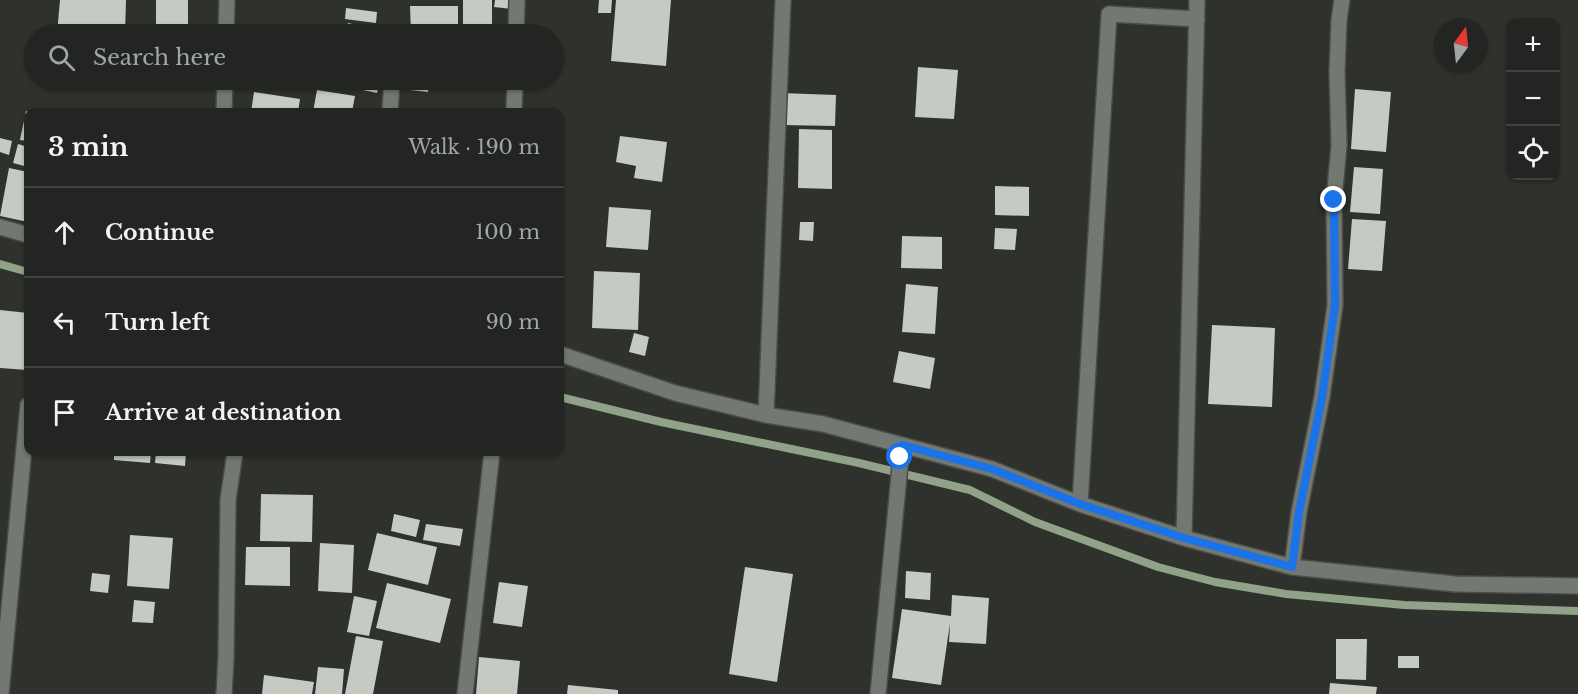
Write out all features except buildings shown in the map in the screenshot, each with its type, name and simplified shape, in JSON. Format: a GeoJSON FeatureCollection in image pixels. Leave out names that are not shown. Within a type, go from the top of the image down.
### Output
{"type":"FeatureCollection","features":[{"type":"Feature","properties":{"kind":"street"},"geometry":{"type":"LineString","coordinates":[[226,24],[227,0]]}},
{"type":"Feature","properties":{"kind":"street"},"geometry":{"type":"LineString","coordinates":[[516,24],[517,0]]}},
{"type":"Feature","properties":{"kind":"street"},"geometry":{"type":"LineString","coordinates":[[766,415],[783,0]]}},
{"type":"Feature","properties":{"kind":"street"},"geometry":{"type":"LineString","coordinates":[[1184,538],[1197,0]]}},
{"type":"Feature","properties":{"kind":"street"},"geometry":{"type":"LineString","coordinates":[[1292,567],[1299,512],[1322,397],[1335,305],[1334,200],[1339,145],[1337,72],[1342,0]]}},
{"type":"Feature","properties":{"kind":"street"},"geometry":{"type":"LineString","coordinates":[[1080,504],[1109,14],[1197,19]]}},
{"type":"Feature","properties":{"kind":"street"},"geometry":{"type":"LineString","coordinates":[[224,108],[225,90]]}},
{"type":"Feature","properties":{"kind":"street"},"geometry":{"type":"LineString","coordinates":[[390,108],[391,90]]}},
{"type":"Feature","properties":{"kind":"street"},"geometry":{"type":"LineString","coordinates":[[514,108],[515,90]]}},
{"type":"Feature","properties":{"kind":"street"},"geometry":{"type":"LineString","coordinates":[[0,226],[24,234]]}},
{"type":"Feature","properties":{"kind":"street"},"geometry":{"type":"LineString","coordinates":[[564,355],[675,393],[766,415],[823,424],[901,451],[992,469],[1080,504],[1184,538],[1292,567],[1455,584],[1578,586]]}},
{"type":"Feature","properties":{"kind":"street"},"geometry":{"type":"LineString","coordinates":[[1,694],[24,448]]}},
{"type":"Feature","properties":{"kind":"street"},"geometry":{"type":"LineString","coordinates":[[878,694],[901,451]]}},
{"type":"Feature","properties":{"kind":"street"},"geometry":{"type":"LineString","coordinates":[[224,694],[228,500],[235,456]]}},
{"type":"Feature","properties":{"kind":"street"},"geometry":{"type":"LineString","coordinates":[[465,694],[492,456]]}},
{"type":"Feature","properties":{"kind":"waterway"},"geometry":{"type":"LineString","coordinates":[[0,264],[24,271]]}},
{"type":"Feature","properties":{"kind":"waterway"},"geometry":{"type":"LineString","coordinates":[[564,398],[661,422],[859,463],[970,490],[1035,522],[1158,567],[1215,582],[1286,594],[1404,605],[1578,611]]}},
{"type":"Feature","properties":{"kind":"route"},"geometry":{"type":"LineString","coordinates":[[900,457],[902,445],[992,469],[1080,504],[1184,538],[1292,567],[1299,512],[1322,397],[1335,305],[1334,200]]}}]}
